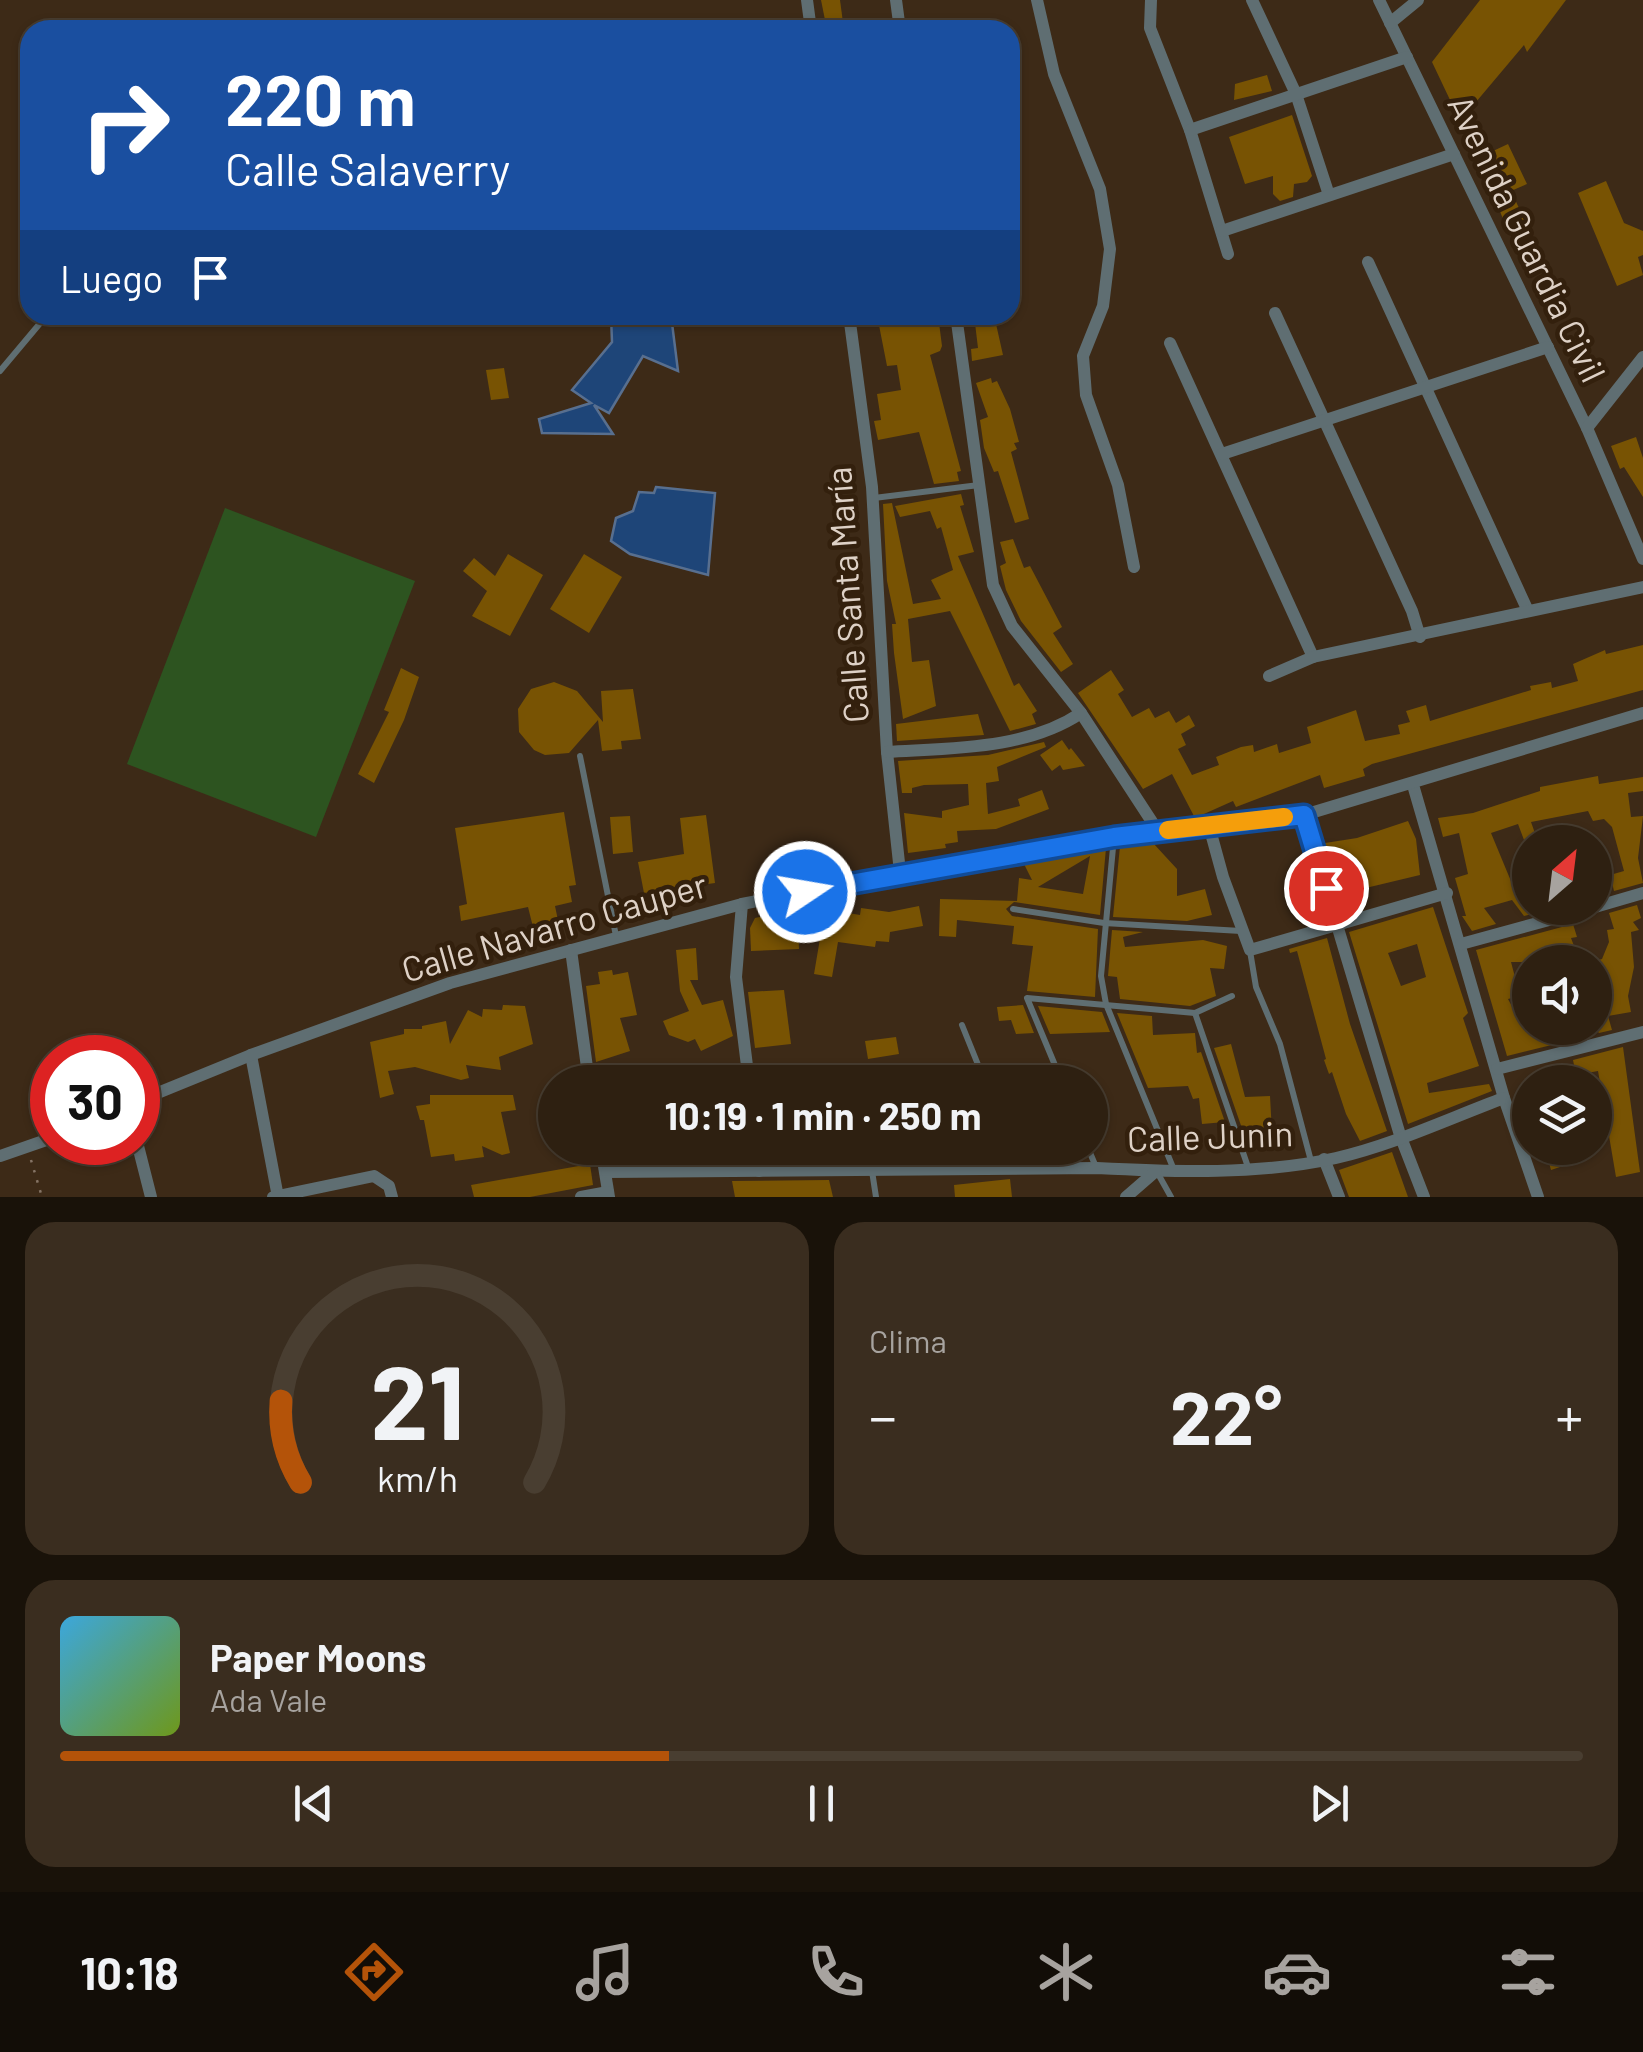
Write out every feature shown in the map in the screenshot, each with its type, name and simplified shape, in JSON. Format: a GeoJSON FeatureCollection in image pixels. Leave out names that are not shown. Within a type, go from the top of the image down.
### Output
{"type":"FeatureCollection","features":[{"type":"Feature","properties":{"kind":"street"},"geometry":{"type":"LineString","coordinates":[[1037,0],[1054,74],[1100,189],[1110,249],[1102,306],[1083,356],[1086,394],[1118,485],[1134,567]]}},
{"type":"Feature","properties":{"kind":"street"},"geometry":{"type":"LineString","coordinates":[[1152,0],[1150,28],[1190,130],[1228,254]]}},
{"type":"Feature","properties":{"kind":"street"},"geometry":{"type":"LineString","coordinates":[[1252,0],[1296,94],[1330,196]]}},
{"type":"Feature","properties":{"kind":"street","name":"Avenida Guardia Civil"},"geometry":{"type":"LineString","coordinates":[[1379,0],[1587,428],[1643,559]]}},
{"type":"Feature","properties":{"kind":"street"},"geometry":{"type":"LineString","coordinates":[[1390,23],[1418,0]]}},
{"type":"Feature","properties":{"kind":"street"},"geometry":{"type":"LineString","coordinates":[[1190,130],[1407,57]]}},
{"type":"Feature","properties":{"kind":"street"},"geometry":{"type":"LineString","coordinates":[[1222,231],[1454,154]]}},
{"type":"Feature","properties":{"kind":"street"},"geometry":{"type":"LineString","coordinates":[[1368,262],[1528,611]]}},
{"type":"Feature","properties":{"kind":"street"},"geometry":{"type":"LineString","coordinates":[[1275,313],[1412,611],[1420,637]]}},
{"type":"Feature","properties":{"kind":"street","name":"Calle Santa María"},"geometry":{"type":"LineString","coordinates":[[850,325],[873,498],[887,752],[900,872]]}},
{"type":"Feature","properties":{"kind":"street"},"geometry":{"type":"LineString","coordinates":[[957,325],[993,585],[1012,626],[1079,714],[1158,831]]}},
{"type":"Feature","properties":{"kind":"street"},"geometry":{"type":"LineString","coordinates":[[1170,342],[1313,657]]}},
{"type":"Feature","properties":{"kind":"street"},"geometry":{"type":"LineString","coordinates":[[1222,454],[1548,348]]}},
{"type":"Feature","properties":{"kind":"street"},"geometry":{"type":"LineString","coordinates":[[1587,428],[1643,357]]}},
{"type":"Feature","properties":{"kind":"street"},"geometry":{"type":"LineString","coordinates":[[1269,676],[1313,657],[1643,587]]}},
{"type":"Feature","properties":{"kind":"street","name":"Calle Navarro Cauper"},"geometry":{"type":"LineString","coordinates":[[160,1092],[251,1054],[450,983],[742,904],[900,872],[1114,837],[1304,815],[1412,786],[1643,713]]}},
{"type":"Feature","properties":{"kind":"street"},"geometry":{"type":"LineString","coordinates":[[887,752],[1002,742],[1063,724],[1079,714]]}},
{"type":"Feature","properties":{"kind":"street"},"geometry":{"type":"LineString","coordinates":[[1412,786],[1504,1098],[1538,1197]]}},
{"type":"Feature","properties":{"kind":"street"},"geometry":{"type":"LineString","coordinates":[[1304,815],[1400,1136],[1424,1197]]}},
{"type":"Feature","properties":{"kind":"street"},"geometry":{"type":"LineString","coordinates":[[1209,826],[1237,931],[1250,950],[1446,892]]}},
{"type":"Feature","properties":{"kind":"street"},"geometry":{"type":"LineString","coordinates":[[1612,902],[1643,894]]}},
{"type":"Feature","properties":{"kind":"street"},"geometry":{"type":"LineString","coordinates":[[742,904],[736,977],[746,1065]]}},
{"type":"Feature","properties":{"kind":"street"},"geometry":{"type":"LineString","coordinates":[[1461,944],[1529,925]]}},
{"type":"Feature","properties":{"kind":"street"},"geometry":{"type":"LineString","coordinates":[[572,950],[587,1065]]}},
{"type":"Feature","properties":{"kind":"street"},"geometry":{"type":"LineString","coordinates":[[1496,1069],[1643,1032]]}},
{"type":"Feature","properties":{"kind":"street"},"geometry":{"type":"LineString","coordinates":[[251,1054],[276,1196],[374,1176],[389,1186],[392,1197]]}},
{"type":"Feature","properties":{"kind":"street","name":"Calle Junin"},"geometry":{"type":"LineString","coordinates":[[607,1172],[1020,1168],[1174,1171],[1248,1167],[1318,1160],[1400,1136],[1504,1098]]}},
{"type":"Feature","properties":{"kind":"street"},"geometry":{"type":"LineString","coordinates":[[0,1156],[30,1147]]}},
{"type":"Feature","properties":{"kind":"street"},"geometry":{"type":"LineString","coordinates":[[1318,1160],[1339,1197]]}},
{"type":"Feature","properties":{"kind":"street"},"geometry":{"type":"LineString","coordinates":[[143,1165],[151,1197]]}},
{"type":"Feature","properties":{"kind":"street"},"geometry":{"type":"LineString","coordinates":[[581,1197],[609,1194],[606,1165]]}},
{"type":"Feature","properties":{"kind":"street"},"geometry":{"type":"LineString","coordinates":[[758,1165],[759,1170]]}},
{"type":"Feature","properties":{"kind":"street"},"geometry":{"type":"LineString","coordinates":[[1126,1197],[1156,1171]]}},
{"type":"Feature","properties":{"kind":"lane"},"geometry":{"type":"LineString","coordinates":[[0,371],[39,325]]}},
{"type":"Feature","properties":{"kind":"lane"},"geometry":{"type":"LineString","coordinates":[[873,498],[980,485]]}},
{"type":"Feature","properties":{"kind":"lane"},"geometry":{"type":"LineString","coordinates":[[580,756],[616,938]]}},
{"type":"Feature","properties":{"kind":"lane"},"geometry":{"type":"LineString","coordinates":[[1114,837],[1101,976],[1106,1004],[1174,1171]]}},
{"type":"Feature","properties":{"kind":"lane"},"geometry":{"type":"LineString","coordinates":[[1013,909],[1104,923],[1237,931]]}},
{"type":"Feature","properties":{"kind":"lane"},"geometry":{"type":"LineString","coordinates":[[1250,950],[1262,1008],[1280,1044],[1318,1160]]}},
{"type":"Feature","properties":{"kind":"lane"},"geometry":{"type":"LineString","coordinates":[[1055,1065],[1027,998],[1196,1013],[1232,996]]}},
{"type":"Feature","properties":{"kind":"lane"},"geometry":{"type":"LineString","coordinates":[[1196,1013],[1248,1167]]}},
{"type":"Feature","properties":{"kind":"lane"},"geometry":{"type":"LineString","coordinates":[[962,1025],[978,1065]]}},
{"type":"Feature","properties":{"kind":"lane"},"geometry":{"type":"LineString","coordinates":[[872,1170],[876,1197]]}},
{"type":"Feature","properties":{"kind":"lane"},"geometry":{"type":"LineString","coordinates":[[1156,1171],[1170,1197]]}},
{"type":"Feature","properties":{"kind":"path"},"geometry":{"type":"LineString","coordinates":[[27,1148],[42,1197]]}},
{"type":"Feature","properties":{"kind":"green space"},"geometry":{"type":"Polygon","coordinates":[[[225,508],[415,581],[316,837],[127,764],[225,508]]]}},
{"type":"Feature","properties":{"kind":"water"},"geometry":{"type":"Polygon","coordinates":[[[611,325],[672,325],[678,371],[643,356],[609,413],[594,405],[613,434],[542,433],[539,419],[591,403],[572,390],[612,342],[611,325]]]}},
{"type":"Feature","properties":{"kind":"water"},"geometry":{"type":"Polygon","coordinates":[[[656,487],[715,493],[708,575],[630,554],[611,541],[616,518],[633,511],[639,492],[654,493],[656,487]]]}},
{"type":"Feature","properties":{"kind":"building"},"geometry":{"type":"Polygon","coordinates":[[[821,0],[840,0],[843,20],[825,20],[821,0]]]}},
{"type":"Feature","properties":{"kind":"building"},"geometry":{"type":"Polygon","coordinates":[[[1480,0],[1566,0],[1527,52],[1524,45],[1460,121],[1432,62],[1480,0]]]}},
{"type":"Feature","properties":{"kind":"building"},"geometry":{"type":"Polygon","coordinates":[[[1267,75],[1272,91],[1234,100],[1235,84],[1267,75]]]}},
{"type":"Feature","properties":{"kind":"building"},"geometry":{"type":"Polygon","coordinates":[[[1292,115],[1312,176],[1307,182],[1294,184],[1293,197],[1280,201],[1273,194],[1273,176],[1245,184],[1229,137],[1292,115]]]}},
{"type":"Feature","properties":{"kind":"building"},"geometry":{"type":"Polygon","coordinates":[[[1508,144],[1527,184],[1511,191],[1526,223],[1508,231],[1478,158],[1508,144]]]}},
{"type":"Feature","properties":{"kind":"building"},"geometry":{"type":"Polygon","coordinates":[[[1606,181],[1624,223],[1643,231],[1643,255],[1638,257],[1643,275],[1617,286],[1578,193],[1606,181]]]}},
{"type":"Feature","properties":{"kind":"building"},"geometry":{"type":"Polygon","coordinates":[[[879,325],[939,325],[942,346],[930,355],[961,471],[957,472],[959,481],[934,484],[919,432],[878,440],[874,421],[881,420],[877,394],[901,390],[897,365],[887,366],[879,325]]]}},
{"type":"Feature","properties":{"kind":"building"},"geometry":{"type":"Polygon","coordinates":[[[975,325],[996,325],[1003,355],[972,361],[971,349],[978,348],[975,325]]]}},
{"type":"Feature","properties":{"kind":"building"},"geometry":{"type":"Polygon","coordinates":[[[504,368],[509,398],[491,400],[486,370],[504,368]]]}},
{"type":"Feature","properties":{"kind":"building"},"geometry":{"type":"Polygon","coordinates":[[[991,378],[992,383],[997,381],[1010,409],[1019,442],[1014,443],[1017,449],[1011,452],[1029,519],[1015,523],[998,471],[994,472],[984,448],[980,420],[988,417],[976,383],[991,378]]]}},
{"type":"Feature","properties":{"kind":"building"},"geometry":{"type":"Polygon","coordinates":[[[1636,437],[1643,458],[1643,497],[1624,467],[1620,469],[1611,446],[1636,437]]]}},
{"type":"Feature","properties":{"kind":"building"},"geometry":{"type":"Polygon","coordinates":[[[961,494],[964,505],[960,506],[974,552],[958,556],[1014,686],[1019,683],[1037,711],[1032,714],[1036,724],[1010,731],[950,611],[908,619],[912,662],[929,660],[936,706],[903,719],[894,653],[892,624],[896,624],[887,581],[883,504],[892,503],[913,604],[941,599],[931,580],[953,570],[941,527],[937,529],[930,511],[900,517],[895,506],[961,494]]]}},
{"type":"Feature","properties":{"kind":"building"},"geometry":{"type":"Polygon","coordinates":[[[1013,539],[1024,568],[1030,566],[1062,627],[1053,633],[1073,664],[1061,672],[1021,621],[1006,590],[1000,566],[1006,563],[1000,542],[1013,539]]]}},
{"type":"Feature","properties":{"kind":"building"},"geometry":{"type":"Polygon","coordinates":[[[508,554],[543,575],[510,636],[472,616],[487,591],[463,571],[474,558],[495,576],[508,554]]]}},
{"type":"Feature","properties":{"kind":"building"},"geometry":{"type":"Polygon","coordinates":[[[584,554],[622,577],[589,633],[550,609],[584,554]]]}},
{"type":"Feature","properties":{"kind":"building"},"geometry":{"type":"Polygon","coordinates":[[[1643,645],[1643,690],[1372,764],[1363,769],[1365,776],[1324,788],[1320,775],[1236,807],[1233,801],[1195,818],[1172,774],[1143,789],[1078,693],[1111,670],[1124,690],[1118,694],[1132,717],[1149,708],[1155,718],[1169,711],[1176,723],[1189,715],[1195,726],[1181,734],[1186,745],[1178,749],[1192,775],[1219,765],[1216,757],[1241,747],[1253,745],[1254,752],[1277,744],[1279,753],[1311,743],[1307,727],[1356,710],[1365,741],[1400,734],[1398,725],[1410,722],[1406,711],[1426,705],[1430,721],[1531,690],[1530,686],[1551,682],[1552,688],[1578,681],[1573,664],[1605,650],[1606,654],[1643,645]]]}},
{"type":"Feature","properties":{"kind":"building"},"geometry":{"type":"Polygon","coordinates":[[[401,668],[419,677],[374,783],[358,774],[389,712],[384,710],[401,668]]]}},
{"type":"Feature","properties":{"kind":"building"},"geometry":{"type":"Polygon","coordinates":[[[554,682],[577,691],[603,722],[601,691],[633,689],[641,739],[621,741],[622,749],[602,751],[598,720],[569,753],[545,755],[534,750],[519,732],[518,709],[531,689],[554,682]]]}},
{"type":"Feature","properties":{"kind":"building"},"geometry":{"type":"Polygon","coordinates":[[[978,714],[984,735],[897,741],[896,724],[978,714]]]}},
{"type":"Feature","properties":{"kind":"building"},"geometry":{"type":"Polygon","coordinates":[[[1062,740],[1085,766],[1063,770],[1060,765],[1052,771],[1040,755],[1062,740]]]}},
{"type":"Feature","properties":{"kind":"building"},"geometry":{"type":"Polygon","coordinates":[[[1044,742],[1046,747],[997,767],[999,781],[986,783],[988,814],[1020,806],[1018,799],[1042,790],[1049,809],[996,829],[957,831],[958,842],[945,844],[946,848],[908,853],[904,813],[942,818],[942,811],[969,805],[968,784],[924,785],[912,788],[912,793],[902,793],[898,761],[988,755],[1044,742]]]}},
{"type":"Feature","properties":{"kind":"building"},"geometry":{"type":"Polygon","coordinates":[[[1598,776],[1599,784],[1643,777],[1643,791],[1628,793],[1631,817],[1643,816],[1638,858],[1643,883],[1614,891],[1612,874],[1624,871],[1612,825],[1604,819],[1593,821],[1588,811],[1531,822],[1532,825],[1512,825],[1491,833],[1512,884],[1512,900],[1484,908],[1496,924],[1472,931],[1462,916],[1466,916],[1455,878],[1468,874],[1459,833],[1443,837],[1438,818],[1473,813],[1540,791],[1540,787],[1598,776]]]}},
{"type":"Feature","properties":{"kind":"building"},"geometry":{"type":"Polygon","coordinates":[[[564,812],[576,885],[569,886],[572,902],[555,906],[559,925],[534,931],[528,907],[461,921],[459,906],[467,904],[455,828],[564,812]]]}},
{"type":"Feature","properties":{"kind":"building"},"geometry":{"type":"Polygon","coordinates":[[[706,815],[715,883],[644,893],[638,862],[684,854],[680,818],[706,815]]]}},
{"type":"Feature","properties":{"kind":"building"},"geometry":{"type":"Polygon","coordinates":[[[630,816],[633,852],[613,854],[610,817],[630,816]]]}},
{"type":"Feature","properties":{"kind":"building"},"geometry":{"type":"Polygon","coordinates":[[[1408,821],[1416,839],[1420,875],[1349,892],[1350,880],[1335,882],[1325,843],[1357,838],[1408,821]]]}},
{"type":"Feature","properties":{"kind":"building"},"geometry":{"type":"Polygon","coordinates":[[[1153,843],[1177,869],[1177,896],[1205,889],[1212,915],[1187,921],[1113,917],[1120,846],[1153,843]]]}},
{"type":"Feature","properties":{"kind":"building"},"geometry":{"type":"Polygon","coordinates":[[[1106,848],[1100,915],[1014,902],[1006,909],[1012,916],[1098,929],[1095,997],[1027,991],[1033,946],[1012,944],[1014,926],[957,920],[956,937],[939,936],[940,899],[1017,901],[1019,878],[1032,880],[1023,862],[1106,848]],[[1090,856],[1038,887],[1083,894],[1090,856]]]}},
{"type":"Feature","properties":{"kind":"building"},"geometry":{"type":"Polygon","coordinates":[[[1637,905],[1641,918],[1633,922],[1639,930],[1631,932],[1631,1012],[1612,1015],[1612,945],[1608,945],[1607,930],[1614,929],[1612,912],[1637,905]]]}},
{"type":"Feature","properties":{"kind":"building"},"geometry":{"type":"Polygon","coordinates":[[[919,906],[923,926],[890,932],[889,942],[876,941],[875,947],[838,942],[832,977],[814,974],[825,909],[860,915],[861,908],[889,912],[919,906]]]}},
{"type":"Feature","properties":{"kind":"building"},"geometry":{"type":"Polygon","coordinates":[[[1433,907],[1468,1013],[1463,1018],[1479,1066],[1427,1083],[1429,1093],[1489,1084],[1492,1091],[1408,1124],[1349,932],[1433,907]],[[1417,944],[1388,953],[1401,986],[1426,977],[1417,944]]]}},
{"type":"Feature","properties":{"kind":"building"},"geometry":{"type":"Polygon","coordinates":[[[789,914],[798,926],[799,949],[751,951],[750,928],[755,918],[789,914]]]}},
{"type":"Feature","properties":{"kind":"building"},"geometry":{"type":"Polygon","coordinates":[[[1573,925],[1577,937],[1571,938],[1574,945],[1512,945],[1512,998],[1508,999],[1512,1006],[1512,1045],[1552,1045],[1507,1056],[1476,950],[1573,925]]]}},
{"type":"Feature","properties":{"kind":"building"},"geometry":{"type":"Polygon","coordinates":[[[1112,930],[1143,932],[1123,937],[1125,947],[1203,940],[1227,946],[1224,969],[1210,968],[1216,996],[1190,1006],[1120,999],[1117,977],[1108,976],[1112,930]]]}},
{"type":"Feature","properties":{"kind":"building"},"geometry":{"type":"Polygon","coordinates":[[[1327,938],[1350,1024],[1387,1131],[1360,1141],[1324,1060],[1297,951],[1290,953],[1289,949],[1327,938]]]}},
{"type":"Feature","properties":{"kind":"building"},"geometry":{"type":"Polygon","coordinates":[[[696,948],[698,980],[690,980],[702,1005],[723,1000],[733,1036],[701,1051],[695,1039],[688,1042],[669,1035],[663,1021],[689,1011],[680,991],[676,950],[696,948]]]}},
{"type":"Feature","properties":{"kind":"building"},"geometry":{"type":"Polygon","coordinates":[[[612,970],[613,975],[628,972],[637,1015],[620,1018],[630,1051],[596,1062],[586,986],[600,984],[598,972],[612,970]]]}},
{"type":"Feature","properties":{"kind":"building"},"geometry":{"type":"Polygon","coordinates":[[[784,990],[791,1044],[755,1048],[748,992],[784,990]]]}},
{"type":"Feature","properties":{"kind":"building"},"geometry":{"type":"Polygon","coordinates":[[[503,1005],[525,1006],[533,1044],[499,1057],[501,1070],[466,1065],[469,1078],[461,1080],[415,1067],[388,1071],[394,1094],[380,1098],[370,1042],[404,1034],[404,1029],[422,1029],[446,1021],[450,1044],[468,1010],[482,1017],[483,1009],[502,1010],[503,1005]]]}},
{"type":"Feature","properties":{"kind":"building"},"geometry":{"type":"Polygon","coordinates":[[[1023,1005],[1034,1033],[1016,1034],[1011,1020],[999,1021],[997,1007],[1023,1005]]]}},
{"type":"Feature","properties":{"kind":"building"},"geometry":{"type":"Polygon","coordinates":[[[1038,1006],[1102,1012],[1110,1032],[1050,1034],[1038,1006]]]}},
{"type":"Feature","properties":{"kind":"building"},"geometry":{"type":"Polygon","coordinates":[[[1117,1013],[1152,1016],[1153,1035],[1195,1033],[1197,1053],[1201,1052],[1225,1122],[1202,1124],[1199,1098],[1193,1099],[1188,1086],[1148,1088],[1117,1013]]]}},
{"type":"Feature","properties":{"kind":"building"},"geometry":{"type":"Polygon","coordinates":[[[896,1037],[899,1054],[868,1059],[865,1041],[896,1037]]]}},
{"type":"Feature","properties":{"kind":"building"},"geometry":{"type":"Polygon","coordinates":[[[1231,1044],[1245,1097],[1270,1096],[1272,1133],[1245,1137],[1214,1048],[1231,1044]]]}},
{"type":"Feature","properties":{"kind":"building"},"geometry":{"type":"Polygon","coordinates":[[[1623,1047],[1640,1172],[1616,1177],[1612,1153],[1612,1065],[1574,1065],[1573,1060],[1623,1047]]]}},
{"type":"Feature","properties":{"kind":"building"},"geometry":{"type":"Polygon","coordinates":[[[430,1095],[513,1095],[516,1110],[501,1112],[510,1153],[502,1155],[482,1146],[484,1157],[455,1161],[454,1154],[431,1157],[424,1120],[420,1120],[416,1106],[430,1104],[430,1095]]]}},
{"type":"Feature","properties":{"kind":"building"},"geometry":{"type":"Polygon","coordinates":[[[1392,1152],[1408,1197],[1349,1197],[1339,1170],[1392,1152]]]}},
{"type":"Feature","properties":{"kind":"building"},"geometry":{"type":"Polygon","coordinates":[[[590,1165],[593,1185],[530,1197],[474,1197],[471,1185],[590,1165]]]}},
{"type":"Feature","properties":{"kind":"building"},"geometry":{"type":"Polygon","coordinates":[[[1010,1179],[1012,1197],[955,1197],[954,1185],[1010,1179]]]}},
{"type":"Feature","properties":{"kind":"building"},"geometry":{"type":"Polygon","coordinates":[[[829,1180],[833,1197],[735,1197],[732,1181],[829,1180]]]}},
{"type":"Feature","properties":{"kind":"slow traffic"},"geometry":{"type":"LineString","coordinates":[[1168,830],[1284,817]]}},
{"type":"Feature","properties":{"kind":"route"},"geometry":{"type":"LineString","coordinates":[[805,892],[900,872],[1114,837],[1304,815],[1326,888]]}}]}
